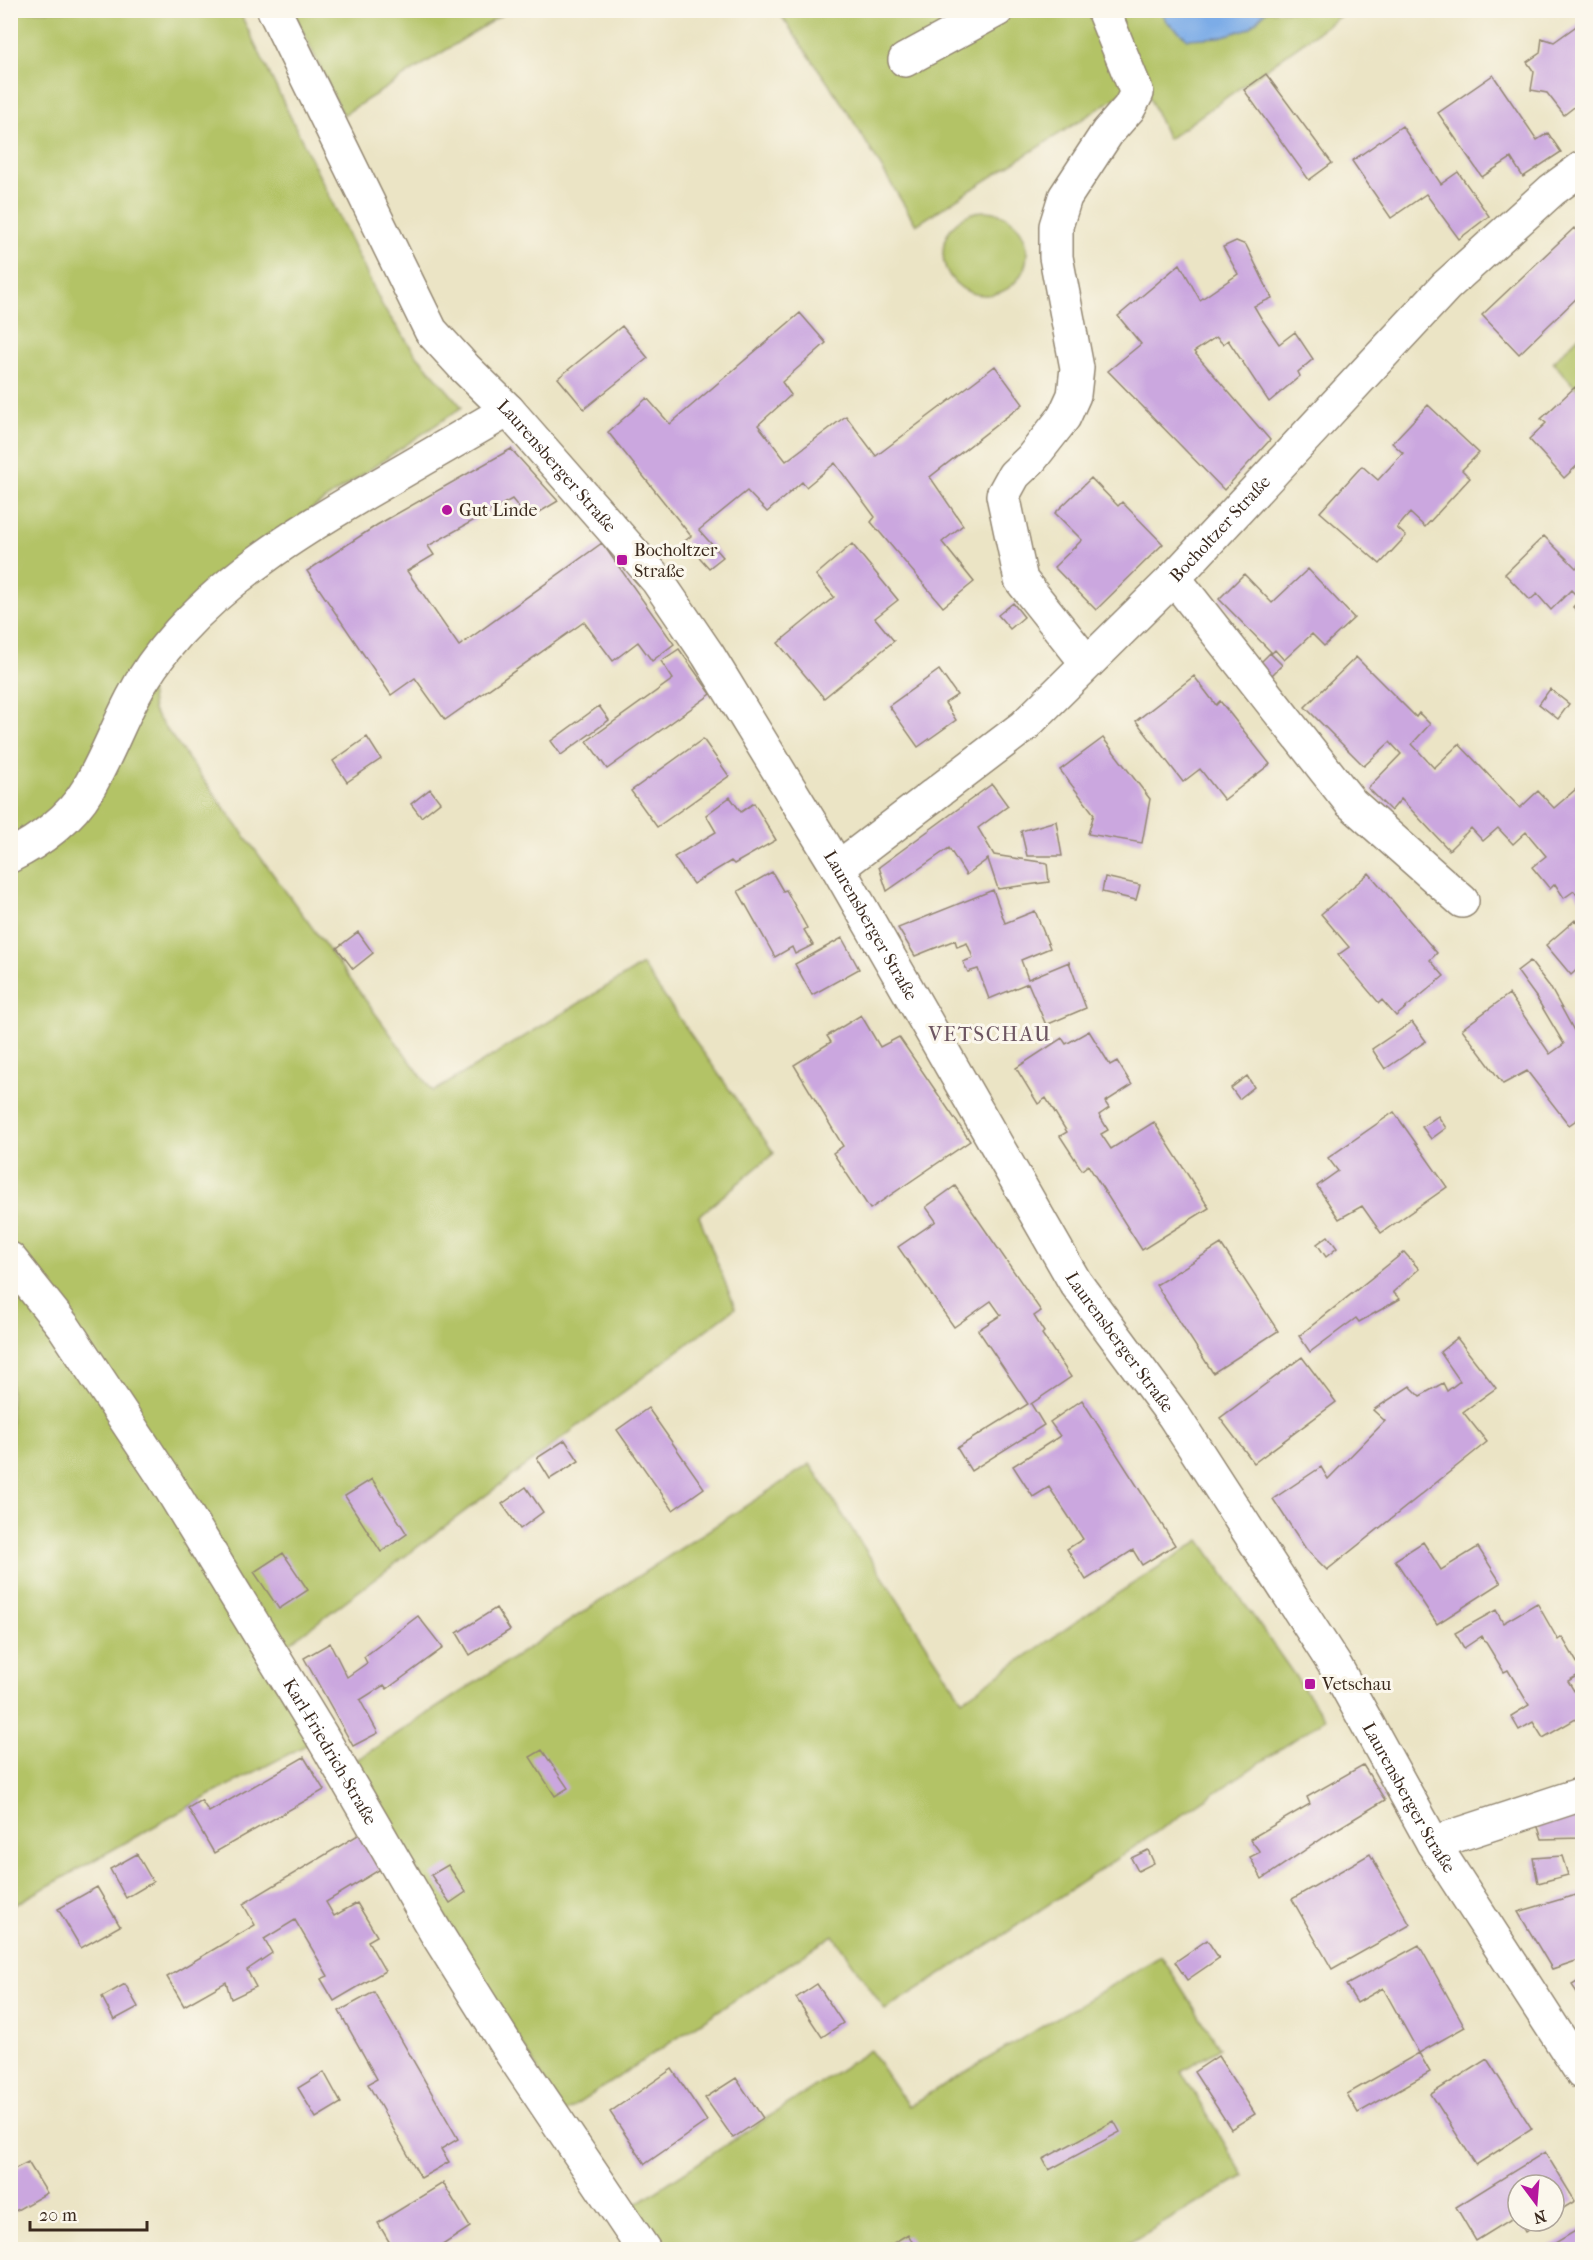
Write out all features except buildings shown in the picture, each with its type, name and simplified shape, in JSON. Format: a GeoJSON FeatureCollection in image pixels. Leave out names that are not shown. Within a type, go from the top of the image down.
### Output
{"type":"FeatureCollection","features":[{"type":"Feature","properties":{"kind":"street","name":"Laurensberger Straße"},"geometry":{"type":"LineString","coordinates":[[274,10],[431,331],[508,410],[657,580],[754,729],[838,868],[1075,1282],[1174,1416],[1336,1667],[1433,1842],[1582,2073]]}},
{"type":"Feature","properties":{"kind":"street"},"geometry":{"type":"LineString","coordinates":[[905,60],[997,10]]}},
{"type":"Feature","properties":{"kind":"street"},"geometry":{"type":"LineString","coordinates":[[1087,663],[1021,580],[1003,495],[1014,475],[1031,459],[1064,417],[1074,395],[1077,368],[1056,257],[1056,226],[1065,197],[1107,133],[1129,108],[1137,93],[1103,10]]}},
{"type":"Feature","properties":{"kind":"street","name":"Bocholtzer Straße"},"geometry":{"type":"LineString","coordinates":[[838,868],[1024,726],[1174,578],[1446,286],[1552,190],[1582,168]]}},
{"type":"Feature","properties":{"kind":"street"},"geometry":{"type":"LineString","coordinates":[[10,856],[29,847],[60,822],[88,790],[133,696],[151,666],[178,633],[222,589],[267,554],[308,527],[508,410]]}},
{"type":"Feature","properties":{"kind":"street"},"geometry":{"type":"LineString","coordinates":[[1174,578],[1351,802],[1462,901]]}},
{"type":"Feature","properties":{"kind":"street","name":"Karl-Friedrich-Straße"},"geometry":{"type":"LineString","coordinates":[[10,1259],[64,1327],[163,1476],[321,1735],[441,1941],[510,2051],[644,2250]]}},
{"type":"Feature","properties":{"kind":"street"},"geometry":{"type":"LineString","coordinates":[[1433,1842],[1582,1794]]}},
{"type":"Feature","properties":{"kind":"green space"},"geometry":{"type":"Polygon","coordinates":[[[11,11],[239,11],[383,307],[415,353],[462,407],[239,558],[145,655],[153,711],[433,1092],[642,965],[774,1153],[699,1216],[735,1308],[262,1664],[312,1742],[201,1800],[11,1907],[11,11]]]}},
{"type":"Feature","properties":{"kind":"green space"},"geometry":{"type":"Polygon","coordinates":[[[293,11],[508,11],[343,115],[293,11]]]}},
{"type":"Feature","properties":{"kind":"green space"},"geometry":{"type":"Polygon","coordinates":[[[778,11],[1347,11],[1168,139],[1142,81],[916,225],[846,109],[778,11]]]}},
{"type":"Feature","properties":{"kind":"green space"},"geometry":{"type":"Polygon","coordinates":[[[985,211],[1008,218],[1020,230],[1027,253],[1020,276],[1008,288],[985,295],[962,288],[950,276],[943,253],[950,230],[962,218],[985,211]]]}},
{"type":"Feature","properties":{"kind":"green space"},"geometry":{"type":"Polygon","coordinates":[[[1582,333],[1582,395],[1553,362],[1582,333]]]}},
{"type":"Feature","properties":{"kind":"green space"},"geometry":{"type":"Polygon","coordinates":[[[810,1464],[962,1700],[1109,1599],[1200,1540],[1325,1719],[997,1939],[885,2010],[833,1935],[564,2113],[352,1763],[810,1464]]]}},
{"type":"Feature","properties":{"kind":"green space"},"geometry":{"type":"Polygon","coordinates":[[[1161,1956],[1220,2048],[1181,2071],[1244,2176],[1117,2250],[662,2249],[633,2206],[870,2050],[908,2106],[1161,1956]]]}},
{"type":"Feature","properties":{"kind":"water"},"geometry":{"type":"Polygon","coordinates":[[[1162,10],[1266,11],[1250,28],[1220,37],[1188,39],[1166,21],[1162,10]]]}},
{"type":"Feature","properties":{"kind":"place","name":"Gut Linde"},"geometry":{"type":"Point","coordinates":[447,510]}},
{"type":"Feature","properties":{"kind":"place","name":"Bocholtzer Straße"},"geometry":{"type":"Point","coordinates":[622,560]}},
{"type":"Feature","properties":{"kind":"place","name":"Vetschau"},"geometry":{"type":"Point","coordinates":[1310,1684]}},
{"type":"Feature","properties":{"kind":"district","name":"VETSCHAU"},"geometry":{"type":"Point","coordinates":[990,1034]}}]}
